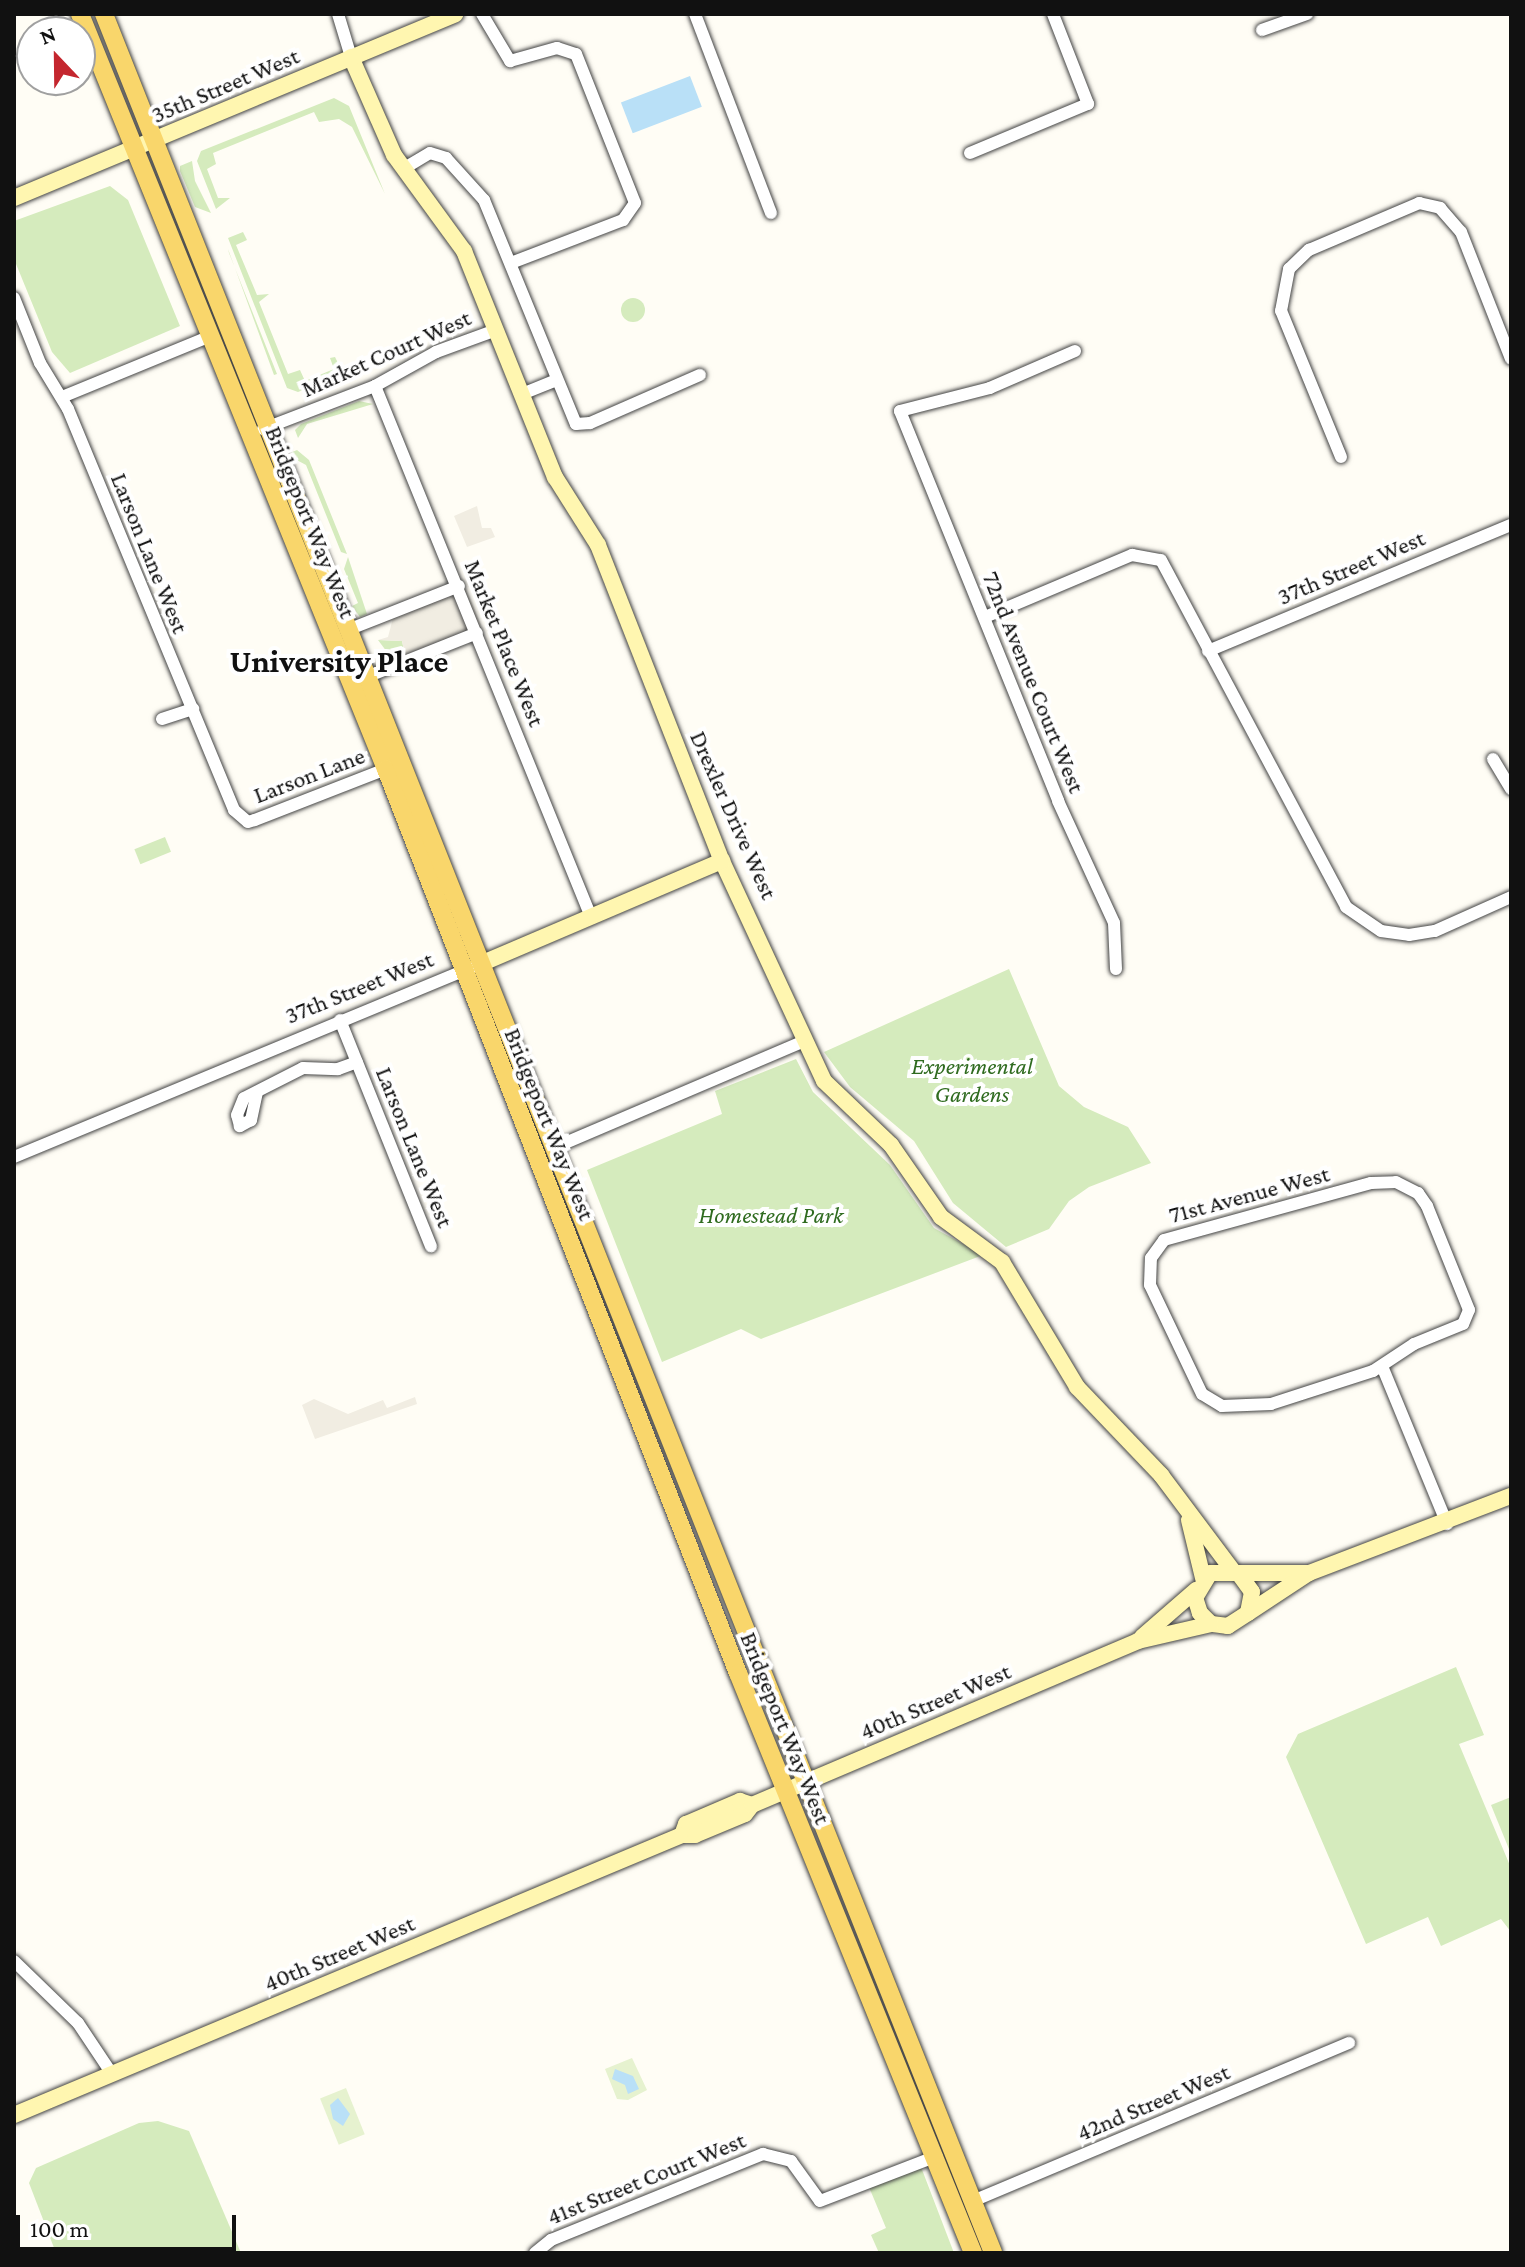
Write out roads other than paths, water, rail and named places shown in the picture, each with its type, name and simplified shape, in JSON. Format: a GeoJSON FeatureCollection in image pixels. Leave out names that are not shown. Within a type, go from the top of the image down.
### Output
{"type":"FeatureCollection","features":[{"type":"Feature","properties":{"kind":"main road","name":"Bridgeport Way West"},"geometry":{"type":"LineString","coordinates":[[80,14],[208,337],[386,769],[785,1792],[937,2156],[973,2253]]}},
{"type":"Feature","properties":{"kind":"main road","name":"Bridgeport Way West"},"geometry":{"type":"LineString","coordinates":[[104,14],[485,962],[805,1783],[993,2253]]}},
{"type":"Feature","properties":{"kind":"street"},"geometry":{"type":"LineString","coordinates":[[338,14],[351,57]]}},
{"type":"Feature","properties":{"kind":"street","name":"35th Street West"},"geometry":{"type":"LineString","coordinates":[[14,198],[157,141],[455,14]]}},
{"type":"Feature","properties":{"kind":"street"},"geometry":{"type":"LineString","coordinates":[[482,14],[510,61],[557,48],[576,54],[636,209],[632,215],[511,263]]}},
{"type":"Feature","properties":{"kind":"street"},"geometry":{"type":"LineString","coordinates":[[695,14],[771,213]]}},
{"type":"Feature","properties":{"kind":"street"},"geometry":{"type":"LineString","coordinates":[[970,153],[1088,104],[1053,14]]}},
{"type":"Feature","properties":{"kind":"street"},"geometry":{"type":"LineString","coordinates":[[1262,30],[1307,14]]}},
{"type":"Feature","properties":{"kind":"street","name":"Drexler Drive West"},"geometry":{"type":"LineString","coordinates":[[351,57],[403,169],[455,233],[555,477],[598,545],[722,861],[743,896],[824,1081],[891,1145],[941,1217],[1002,1262],[1077,1387],[1150,1462],[1187,1514],[1236,1572]]}},
{"type":"Feature","properties":{"kind":"street"},"geometry":{"type":"LineString","coordinates":[[403,169],[430,153],[446,158],[484,200],[571,420],[583,425],[700,375]]}},
{"type":"Feature","properties":{"kind":"street"},"geometry":{"type":"LineString","coordinates":[[1341,457],[1281,311],[1283,282],[1309,250],[1429,204],[1455,221],[1511,359]]}},
{"type":"Feature","properties":{"kind":"street","name":"Larson Lane West"},"geometry":{"type":"LineString","coordinates":[[14,298],[40,363],[62,397],[234,810],[248,822]]}},
{"type":"Feature","properties":{"kind":"street","name":"Market Court West"},"geometry":{"type":"LineString","coordinates":[[249,435],[375,386],[436,352],[496,330]]}},
{"type":"Feature","properties":{"kind":"street"},"geometry":{"type":"LineString","coordinates":[[62,397],[208,337]]}},
{"type":"Feature","properties":{"kind":"street","name":"72nd Avenue Court West"},"geometry":{"type":"LineString","coordinates":[[1075,351],[990,388],[900,411],[1114,923],[1116,969]]}},
{"type":"Feature","properties":{"kind":"street"},"geometry":{"type":"LineString","coordinates":[[522,394],[556,380]]}},
{"type":"Feature","properties":{"kind":"street","name":"Market Place West"},"geometry":{"type":"LineString","coordinates":[[375,386],[459,586],[591,917]]}},
{"type":"Feature","properties":{"kind":"street","name":"37th Street West"},"geometry":{"type":"LineString","coordinates":[[1208,651],[1511,525]]}},
{"type":"Feature","properties":{"kind":"street"},"geometry":{"type":"LineString","coordinates":[[985,617],[1132,555],[1161,560],[1337,896],[1365,923],[1395,934],[1422,934],[1511,897]]}},
{"type":"Feature","properties":{"kind":"street"},"geometry":{"type":"LineString","coordinates":[[350,629],[459,586]]}},
{"type":"Feature","properties":{"kind":"street"},"geometry":{"type":"LineString","coordinates":[[369,676],[477,633]]}},
{"type":"Feature","properties":{"kind":"street"},"geometry":{"type":"LineString","coordinates":[[162,719],[193,709]]}},
{"type":"Feature","properties":{"kind":"street"},"geometry":{"type":"LineString","coordinates":[[1493,759],[1511,789]]}},
{"type":"Feature","properties":{"kind":"street","name":"Larson Lane"},"geometry":{"type":"LineString","coordinates":[[248,822],[386,769]]}},
{"type":"Feature","properties":{"kind":"street","name":"37th Street West"},"geometry":{"type":"LineString","coordinates":[[14,1157],[722,861]]}},
{"type":"Feature","properties":{"kind":"street","name":"Larson Lane West"},"geometry":{"type":"LineString","coordinates":[[340,1020],[431,1246]]}},
{"type":"Feature","properties":{"kind":"street"},"geometry":{"type":"LineString","coordinates":[[556,1147],[805,1041]]}},
{"type":"Feature","properties":{"kind":"street"},"geometry":{"type":"LineString","coordinates":[[257,1092],[303,1068],[338,1069],[357,1062]]}},
{"type":"Feature","properties":{"kind":"street","name":"71st Avenue West"},"geometry":{"type":"LineString","coordinates":[[1371,1183],[1408,1187],[1427,1206],[1470,1317],[1382,1366],[1271,1404],[1222,1406],[1210,1401],[1195,1385],[1150,1285],[1151,1258],[1164,1240],[1204,1226],[1308,1203],[1371,1183]]}},
{"type":"Feature","properties":{"kind":"street"},"geometry":{"type":"LineString","coordinates":[[1382,1366],[1447,1524]]}},
{"type":"Feature","properties":{"kind":"street"},"geometry":{"type":"LineString","coordinates":[[1309,1573],[1217,1570],[1200,1584],[1196,1606],[1211,1624],[1228,1626],[1309,1573],[1447,1524],[1511,1496]]}},
{"type":"Feature","properties":{"kind":"street","name":"Drexler Drive West"},"geometry":{"type":"LineString","coordinates":[[1187,1514],[1200,1584]]}},
{"type":"Feature","properties":{"kind":"street"},"geometry":{"type":"LineString","coordinates":[[1236,1572],[1252,1592],[1248,1613]]}},
{"type":"Feature","properties":{"kind":"street","name":"40th Street West"},"geometry":{"type":"LineString","coordinates":[[1138,1641],[1200,1584]]}},
{"type":"Feature","properties":{"kind":"street","name":"40th Street West"},"geometry":{"type":"LineString","coordinates":[[14,2115],[682,1835],[695,1835],[745,1814],[752,1805],[1138,1641],[1211,1624]]}},
{"type":"Feature","properties":{"kind":"street"},"geometry":{"type":"LineString","coordinates":[[14,1961],[78,2023],[112,2074]]}},
{"type":"Feature","properties":{"kind":"street","name":"42nd Street West"},"geometry":{"type":"LineString","coordinates":[[973,2201],[1349,2043]]}},
{"type":"Feature","properties":{"kind":"street","name":"41st Street Court West"},"geometry":{"type":"LineString","coordinates":[[535,2253],[551,2240],[763,2154],[791,2161],[820,2201],[937,2156]]}},
{"type":"Feature","properties":{"kind":"water"},"geometry":{"type":"Polygon","coordinates":[[[690,76],[702,107],[633,133],[621,103],[690,76]]]}},
{"type":"Feature","properties":{"kind":"water"},"geometry":{"type":"Polygon","coordinates":[[[615,2069],[633,2076],[639,2089],[628,2094],[625,2085],[612,2079],[615,2069]]]}},
{"type":"Feature","properties":{"kind":"water"},"geometry":{"type":"Polygon","coordinates":[[[338,2098],[350,2114],[343,2126],[333,2119],[330,2105],[338,2098]]]}},
{"type":"Feature","properties":{"kind":"district","name":"University Place"},"geometry":{"type":"Point","coordinates":[339,661]}},
{"type":"Feature","properties":{"kind":"park label","name":"Experimental Gardens"},"geometry":{"type":"Point","coordinates":[972,1080]}},
{"type":"Feature","properties":{"kind":"park label","name":"Homestead Park"},"geometry":{"type":"Point","coordinates":[771,1215]}}]}
